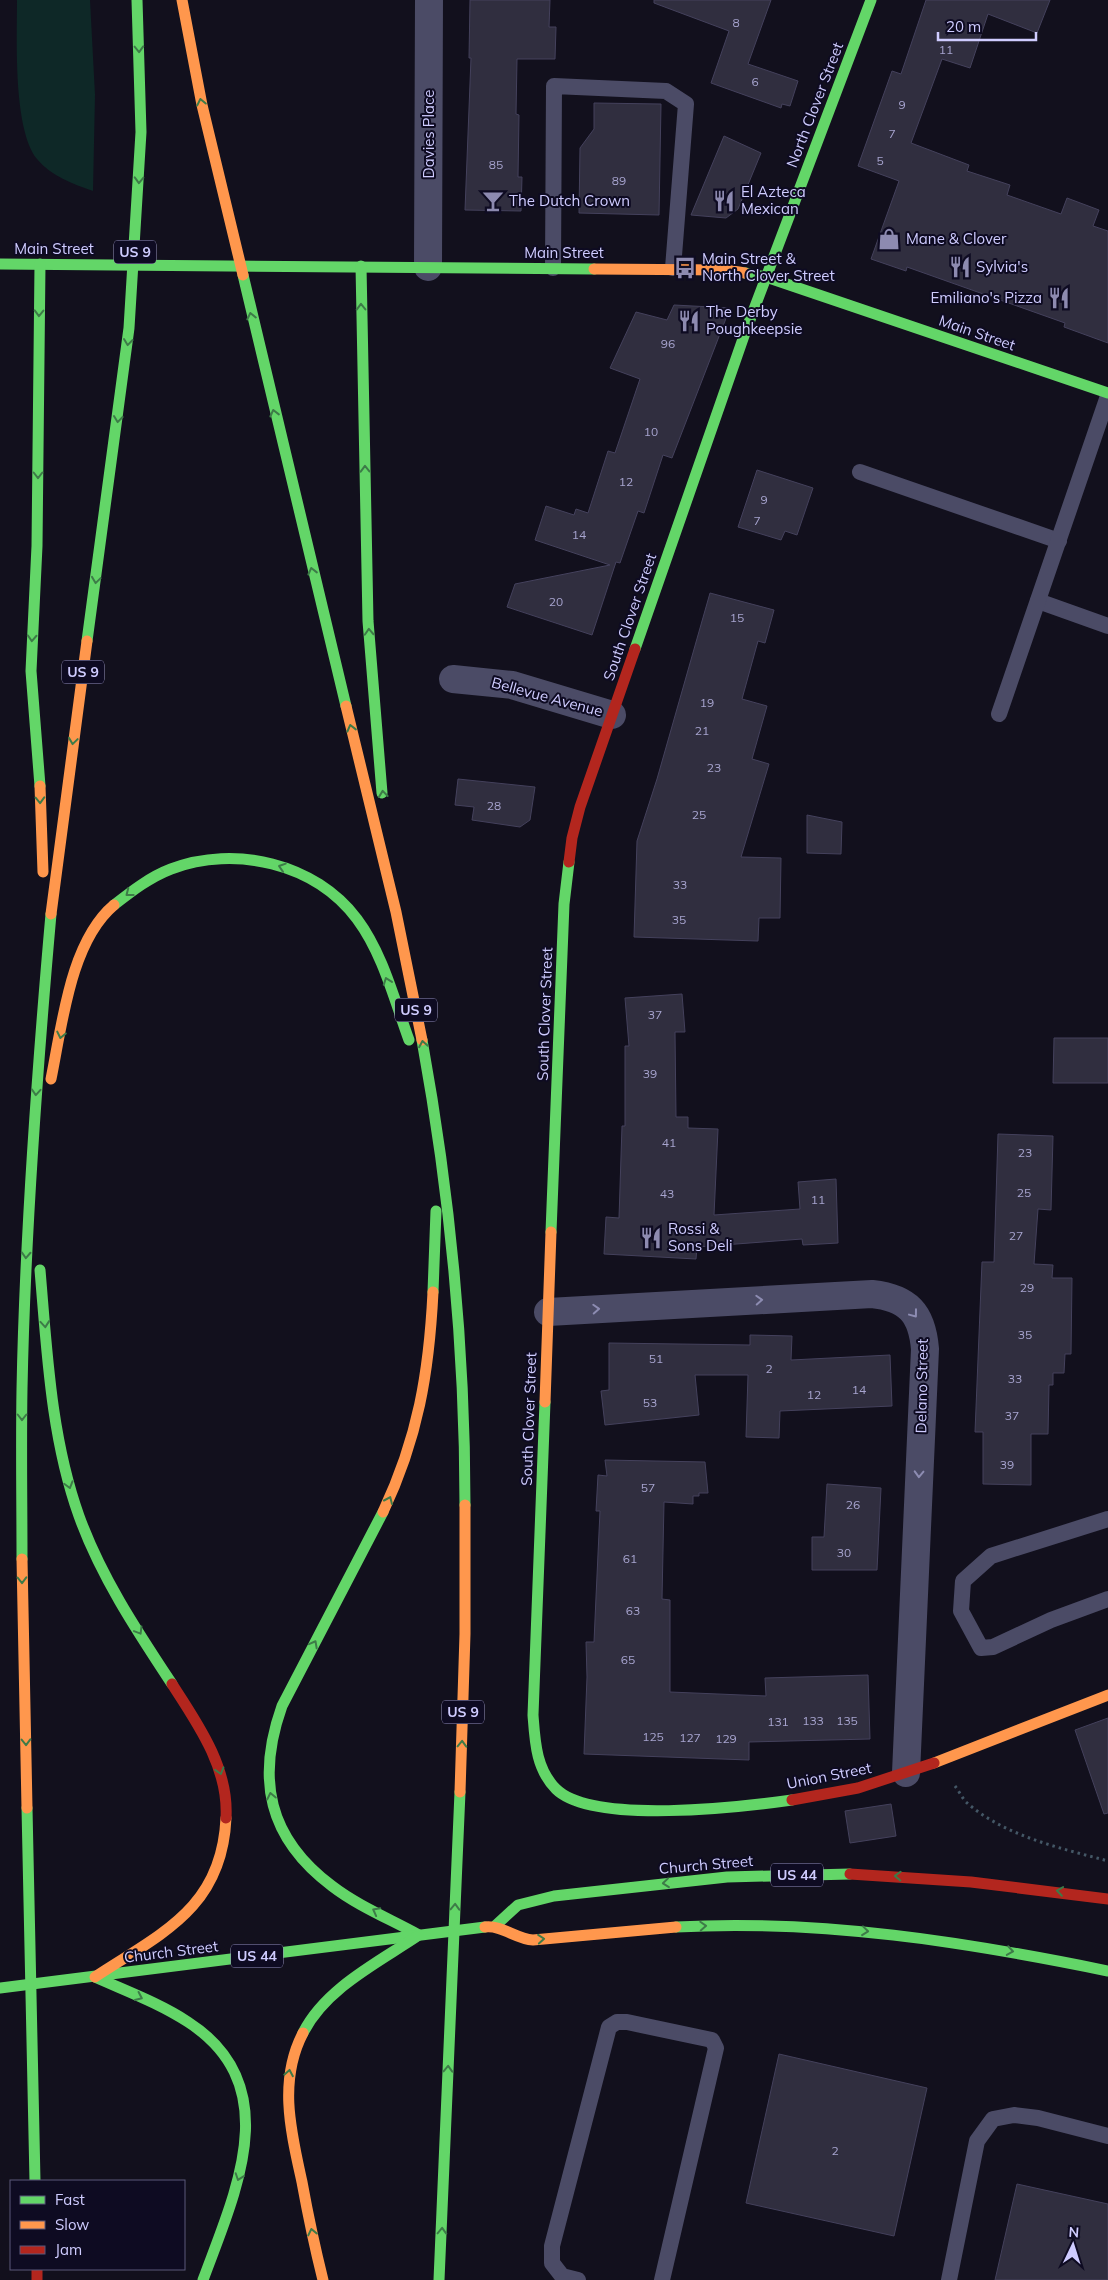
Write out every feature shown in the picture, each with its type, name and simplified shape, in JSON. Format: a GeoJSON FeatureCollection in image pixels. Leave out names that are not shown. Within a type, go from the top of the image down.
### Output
{"type":"FeatureCollection","features":[{"type":"Feature","properties":{"kind":"main road","name":"US 9"},"geometry":{"type":"LineString","coordinates":[[35,2180],[22,1566],[22,1361],[31,1171],[46,973],[66,796],[124,371],[134,268],[141,132],[137,0]]}},
{"type":"Feature","properties":{"kind":"main road","name":"US 9"},"geometry":{"type":"LineString","coordinates":[[182,0],[212,149],[262,363],[396,912],[440,1144],[454,1260],[465,1436],[466,1618],[439,2280]]}},
{"type":"Feature","properties":{"kind":"main road","name":"North Clover Street"},"geometry":{"type":"LineString","coordinates":[[766,277],[871,0]]}},
{"type":"Feature","properties":{"kind":"main road","name":"Main Street"},"geometry":{"type":"LineString","coordinates":[[0,264],[673,268],[726,270],[766,277],[1108,395]]}},
{"type":"Feature","properties":{"kind":"main road"},"geometry":{"type":"LineString","coordinates":[[40,264],[37,537],[31,671],[39,772],[46,973]]}},
{"type":"Feature","properties":{"kind":"main road"},"geometry":{"type":"LineString","coordinates":[[361,266],[369,630],[396,912]]}},
{"type":"Feature","properties":{"kind":"main road","name":"South Clover Street"},"geometry":{"type":"LineString","coordinates":[[549,1782],[540,1769],[536,1757],[532,1730],[567,872],[572,838],[580,806],[766,277]]}},
{"type":"Feature","properties":{"kind":"main road"},"geometry":{"type":"LineString","coordinates":[[95,1977],[171,1926],[189,1911],[204,1894],[212,1881],[224,1850],[227,1833],[226,1798],[217,1762],[210,1747],[117,1594],[91,1544],[80,1518],[58,1439],[31,1171],[75,974],[88,940],[102,918],[127,894],[167,870],[210,858],[234,858],[282,866],[303,875],[344,904],[359,922],[382,968],[434,1109]]}},
{"type":"Feature","properties":{"kind":"main road"},"geometry":{"type":"LineString","coordinates":[[323,2280],[288,2118],[286,2086],[294,2050],[310,2020],[330,1997],[419,1934],[333,1887],[301,1858],[278,1821],[270,1795],[267,1765],[271,1735],[278,1714],[384,1510],[402,1467],[417,1422],[428,1355],[440,1144]]}},
{"type":"Feature","properties":{"kind":"main road","name":"Union Street"},"geometry":{"type":"LineString","coordinates":[[549,1782],[559,1793],[571,1801],[586,1806],[613,1810],[666,1810],[782,1801],[850,1789],[906,1773],[1108,1695]]}},
{"type":"Feature","properties":{"kind":"main road","name":"Church Street"},"geometry":{"type":"LineString","coordinates":[[0,1988],[419,1934],[495,1926],[518,1906],[529,1900],[743,1876],[850,1874],[914,1877],[1012,1885],[1108,1899]]}},
{"type":"Feature","properties":{"kind":"main road"},"geometry":{"type":"LineString","coordinates":[[495,1926],[520,1939],[533,1940],[653,1929],[723,1925],[840,1929],[962,1944],[1108,1970]]}},
{"type":"Feature","properties":{"kind":"main road"},"geometry":{"type":"LineString","coordinates":[[95,1977],[163,2008],[204,2034],[231,2066],[245,2099],[248,2130],[244,2161],[203,2280]]}},
{"type":"Feature","properties":{"kind":"street","name":"Davies Place"},"geometry":{"type":"LineString","coordinates":[[428,267],[429,0]]}},
{"type":"Feature","properties":{"kind":"street","name":"Bellevue Avenue"},"geometry":{"type":"LineString","coordinates":[[453,678],[512,685],[612,715]]}},
{"type":"Feature","properties":{"kind":"street","name":"Delano Street"},"geometry":{"type":"LineString","coordinates":[[548,1312],[872,1294],[899,1300],[919,1318],[924,1333],[925,1349],[906,1773]]}},
{"type":"Feature","properties":{"kind":"lane"},"geometry":{"type":"LineString","coordinates":[[553,268],[554,86],[666,91],[686,104],[673,268]]}},
{"type":"Feature","properties":{"kind":"lane"},"geometry":{"type":"LineString","coordinates":[[999,714],[1108,395]]}},
{"type":"Feature","properties":{"kind":"lane"},"geometry":{"type":"LineString","coordinates":[[860,472],[1059,541]]}},
{"type":"Feature","properties":{"kind":"lane"},"geometry":{"type":"LineString","coordinates":[[1038,601],[1108,626]]}},
{"type":"Feature","properties":{"kind":"lane"},"geometry":{"type":"LineString","coordinates":[[1108,1518],[991,1556],[963,1582],[961,1611],[981,1648],[993,1647],[1051,1620],[1108,1599]]}},
{"type":"Feature","properties":{"kind":"lane"},"geometry":{"type":"LineString","coordinates":[[578,2280],[562,2276],[552,2263],[552,2246],[608,2027],[617,2022],[627,2022],[712,2040],[716,2048],[662,2280]]}},
{"type":"Feature","properties":{"kind":"lane"},"geometry":{"type":"LineString","coordinates":[[949,2280],[977,2141],[993,2119],[1014,2115],[1038,2118],[1108,2136]]}},
{"type":"Feature","properties":{"kind":"path"},"geometry":{"type":"LineString","coordinates":[[950,1778],[965,1801],[1000,1826],[1069,1850],[1108,1861]]}},
{"type":"Feature","properties":{"kind":"green space"},"geometry":{"type":"Polygon","coordinates":[[[17,0],[90,0],[95,95],[93,191],[70,182],[49,170],[37,159],[29,145],[20,106],[18,83],[17,0]]]}},
{"type":"Feature","properties":{"kind":"building"},"geometry":{"type":"Polygon","coordinates":[[[470,0],[550,0],[549,27],[556,27],[555,59],[517,59],[516,114],[519,115],[518,177],[522,177],[521,211],[465,210],[471,58],[469,58],[470,0]]]}},
{"type":"Feature","properties":{"kind":"building"},"geometry":{"type":"Polygon","coordinates":[[[654,0],[771,0],[748,64],[798,81],[790,106],[782,104],[781,108],[711,83],[729,31],[654,3],[654,0]]]}},
{"type":"Feature","properties":{"kind":"building"},"geometry":{"type":"Polygon","coordinates":[[[926,0],[1050,0],[1037,33],[988,14],[970,68],[942,59],[911,143],[969,165],[967,171],[1010,185],[1007,195],[1061,214],[1067,198],[1099,210],[1093,226],[1108,231],[1108,343],[1064,327],[1065,323],[907,267],[906,271],[871,259],[899,181],[858,166],[892,71],[901,74],[926,0]]]}},
{"type":"Feature","properties":{"kind":"building"},"geometry":{"type":"Polygon","coordinates":[[[594,103],[661,104],[659,215],[579,213],[580,148],[594,129],[594,103]]]}},
{"type":"Feature","properties":{"kind":"building"},"geometry":{"type":"Polygon","coordinates":[[[724,136],[761,153],[738,209],[726,218],[691,215],[724,136]]]}},
{"type":"Feature","properties":{"kind":"building"},"geometry":{"type":"Polygon","coordinates":[[[674,305],[730,308],[672,458],[663,455],[644,513],[638,511],[620,563],[616,562],[592,635],[507,607],[515,584],[610,565],[535,540],[546,506],[574,515],[576,509],[588,513],[608,451],[615,453],[640,379],[610,368],[636,312],[667,320],[674,305]]]}},
{"type":"Feature","properties":{"kind":"building"},"geometry":{"type":"Polygon","coordinates":[[[757,470],[813,488],[797,535],[785,531],[781,540],[738,527],[757,470]]]}},
{"type":"Feature","properties":{"kind":"building"},"geometry":{"type":"Polygon","coordinates":[[[710,593],[774,610],[765,643],[758,641],[742,699],[767,706],[752,759],[769,764],[741,857],[781,858],[780,918],[759,918],[758,941],[634,937],[637,841],[657,779],[710,593]]]}},
{"type":"Feature","properties":{"kind":"building"},"geometry":{"type":"Polygon","coordinates":[[[458,779],[535,787],[530,820],[520,827],[472,820],[474,807],[455,805],[458,779]]]}},
{"type":"Feature","properties":{"kind":"building"},"geometry":{"type":"Polygon","coordinates":[[[807,815],[842,822],[841,854],[807,853],[807,815]]]}},
{"type":"Feature","properties":{"kind":"building"},"geometry":{"type":"Polygon","coordinates":[[[682,994],[685,1032],[675,1032],[676,1117],[688,1117],[688,1128],[718,1129],[714,1215],[800,1209],[798,1182],[836,1179],[838,1243],[803,1245],[802,1239],[697,1247],[696,1259],[604,1254],[606,1217],[619,1218],[622,1126],[625,1126],[625,1046],[629,1046],[625,998],[682,994]]]}},
{"type":"Feature","properties":{"kind":"building"},"geometry":{"type":"Polygon","coordinates":[[[1054,1038],[1108,1038],[1108,1083],[1053,1083],[1054,1038]]]}},
{"type":"Feature","properties":{"kind":"building"},"geometry":{"type":"Polygon","coordinates":[[[998,1134],[1053,1136],[1051,1210],[1038,1209],[1034,1264],[1053,1265],[1052,1278],[1072,1278],[1071,1354],[1065,1354],[1064,1373],[1053,1373],[1053,1385],[1049,1385],[1048,1434],[1031,1434],[1031,1485],[983,1484],[983,1432],[975,1432],[982,1262],[994,1262],[998,1134]]]}},
{"type":"Feature","properties":{"kind":"building"},"geometry":{"type":"Polygon","coordinates":[[[750,1335],[792,1336],[791,1360],[890,1355],[892,1406],[780,1411],[779,1438],[746,1437],[748,1375],[695,1375],[699,1415],[605,1425],[601,1391],[609,1390],[609,1343],[750,1345],[750,1335]]]}},
{"type":"Feature","properties":{"kind":"building"},"geometry":{"type":"Polygon","coordinates":[[[605,1460],[705,1462],[708,1493],[699,1493],[699,1496],[693,1496],[693,1504],[664,1502],[662,1599],[670,1600],[670,1692],[766,1696],[765,1678],[868,1675],[870,1739],[749,1742],[749,1760],[584,1754],[587,1677],[586,1642],[594,1642],[600,1511],[596,1511],[598,1475],[607,1476],[605,1460]]]}},
{"type":"Feature","properties":{"kind":"building"},"geometry":{"type":"Polygon","coordinates":[[[827,1484],[881,1488],[877,1570],[812,1570],[812,1537],[824,1537],[827,1484]]]}},
{"type":"Feature","properties":{"kind":"building"},"geometry":{"type":"Polygon","coordinates":[[[1108,1718],[1108,1813],[1104,1814],[1075,1730],[1108,1718]]]}},
{"type":"Feature","properties":{"kind":"building"},"geometry":{"type":"Polygon","coordinates":[[[891,1804],[896,1836],[850,1843],[845,1811],[891,1804]]]}},
{"type":"Feature","properties":{"kind":"building"},"geometry":{"type":"Polygon","coordinates":[[[779,2054],[927,2088],[894,2236],[746,2203],[779,2054]]]}},
{"type":"Feature","properties":{"kind":"building"},"geometry":{"type":"Polygon","coordinates":[[[1017,2184],[1108,2204],[1108,2280],[995,2280],[1017,2184]]]}},
{"type":"Feature","properties":{"kind":"traffic: fast"},"geometry":{"type":"LineString","coordinates":[[87,641],[129,328],[141,132],[137,0]]}},
{"type":"Feature","properties":{"kind":"traffic: fast"},"geometry":{"type":"LineString","coordinates":[[635,649],[745,333],[871,0]]}},
{"type":"Feature","properties":{"kind":"traffic: fast"},"geometry":{"type":"LineString","coordinates":[[0,264],[594,269]]}},
{"type":"Feature","properties":{"kind":"traffic: fast"},"geometry":{"type":"LineString","coordinates":[[40,264],[37,546],[31,671],[40,786]]}},
{"type":"Feature","properties":{"kind":"traffic: fast"},"geometry":{"type":"LineString","coordinates":[[361,266],[368,621],[382,793]]}},
{"type":"Feature","properties":{"kind":"traffic: fast"},"geometry":{"type":"LineString","coordinates":[[745,273],[766,277],[1108,393]]}},
{"type":"Feature","properties":{"kind":"traffic: fast"},"geometry":{"type":"LineString","coordinates":[[243,275],[346,706]]}},
{"type":"Feature","properties":{"kind":"traffic: fast"},"geometry":{"type":"LineString","coordinates":[[114,905],[156,876],[171,869],[196,862],[221,859],[247,860],[272,864],[297,872],[319,884],[340,900],[357,919],[381,962],[409,1040]]}},
{"type":"Feature","properties":{"kind":"traffic: fast"},"geometry":{"type":"LineString","coordinates":[[551,1232],[564,904],[569,862]]}},
{"type":"Feature","properties":{"kind":"traffic: fast"},"geometry":{"type":"LineString","coordinates":[[22,1559],[22,1410],[26,1270],[36,1092],[51,914]]}},
{"type":"Feature","properties":{"kind":"traffic: fast"},"geometry":{"type":"LineString","coordinates":[[422,1040],[441,1156],[454,1272],[462,1388],[465,1505]]}},
{"type":"Feature","properties":{"kind":"traffic: fast"},"geometry":{"type":"LineString","coordinates":[[433,1292],[436,1211]]}},
{"type":"Feature","properties":{"kind":"traffic: fast"},"geometry":{"type":"LineString","coordinates":[[40,1270],[48,1363],[56,1426],[62,1456],[79,1516],[109,1582],[133,1624],[172,1684]]}},
{"type":"Feature","properties":{"kind":"traffic: fast"},"geometry":{"type":"LineString","coordinates":[[545,1402],[533,1715],[538,1755],[544,1773],[556,1789],[574,1800],[601,1807],[669,1811],[792,1800]]}},
{"type":"Feature","properties":{"kind":"traffic: fast"},"geometry":{"type":"LineString","coordinates":[[383,1512],[282,1706],[274,1733],[270,1758],[270,1782],[273,1805],[281,1827],[294,1848],[310,1867],[352,1900],[419,1935]]}},
{"type":"Feature","properties":{"kind":"traffic: fast"},"geometry":{"type":"LineString","coordinates":[[439,2280],[460,1792]]}},
{"type":"Feature","properties":{"kind":"traffic: fast"},"geometry":{"type":"LineString","coordinates":[[27,1808],[35,2180]]}},
{"type":"Feature","properties":{"kind":"traffic: fast"},"geometry":{"type":"LineString","coordinates":[[495,1926],[518,1905],[554,1896],[727,1877],[850,1874]]}},
{"type":"Feature","properties":{"kind":"traffic: fast"},"geometry":{"type":"LineString","coordinates":[[676,1927],[785,1926],[894,1935],[1055,1960],[1108,1971]]}},
{"type":"Feature","properties":{"kind":"traffic: fast"},"geometry":{"type":"LineString","coordinates":[[0,1988],[485,1927]]}},
{"type":"Feature","properties":{"kind":"traffic: fast"},"geometry":{"type":"LineString","coordinates":[[303,2033],[324,2003],[338,1990],[369,1967],[416,1937]]}},
{"type":"Feature","properties":{"kind":"traffic: fast"},"geometry":{"type":"LineString","coordinates":[[95,1977],[154,2003],[188,2022],[218,2048],[237,2077],[245,2109],[245,2142],[228,2212],[203,2280]]}},
{"type":"Feature","properties":{"kind":"traffic: slow"},"geometry":{"type":"LineString","coordinates":[[182,0],[202,105],[243,275]]}},
{"type":"Feature","properties":{"kind":"traffic: slow"},"geometry":{"type":"LineString","coordinates":[[594,269],[726,270],[745,273]]}},
{"type":"Feature","properties":{"kind":"traffic: slow"},"geometry":{"type":"LineString","coordinates":[[51,914],[87,641]]}},
{"type":"Feature","properties":{"kind":"traffic: slow"},"geometry":{"type":"LineString","coordinates":[[346,706],[396,912],[422,1040]]}},
{"type":"Feature","properties":{"kind":"traffic: slow"},"geometry":{"type":"LineString","coordinates":[[40,786],[43,872]]}},
{"type":"Feature","properties":{"kind":"traffic: slow"},"geometry":{"type":"LineString","coordinates":[[51,1079],[64,1010],[78,962],[87,940],[99,921],[114,905]]}},
{"type":"Feature","properties":{"kind":"traffic: slow"},"geometry":{"type":"LineString","coordinates":[[545,1402],[551,1232]]}},
{"type":"Feature","properties":{"kind":"traffic: slow"},"geometry":{"type":"LineString","coordinates":[[383,1512],[405,1458],[420,1405],[425,1378],[433,1292]]}},
{"type":"Feature","properties":{"kind":"traffic: slow"},"geometry":{"type":"LineString","coordinates":[[460,1792],[465,1634],[465,1505]]}},
{"type":"Feature","properties":{"kind":"traffic: slow"},"geometry":{"type":"LineString","coordinates":[[22,1559],[27,1808]]}},
{"type":"Feature","properties":{"kind":"traffic: slow"},"geometry":{"type":"LineString","coordinates":[[934,1763],[1108,1695]]}},
{"type":"Feature","properties":{"kind":"traffic: slow"},"geometry":{"type":"LineString","coordinates":[[95,1977],[165,1931],[184,1915],[200,1896],[213,1875],[222,1849],[226,1818]]}},
{"type":"Feature","properties":{"kind":"traffic: slow"},"geometry":{"type":"LineString","coordinates":[[485,1927],[497,1928],[533,1940],[676,1927]]}},
{"type":"Feature","properties":{"kind":"traffic: slow"},"geometry":{"type":"LineString","coordinates":[[303,2033],[295,2051],[291,2070],[289,2107],[294,2144],[323,2280]]}},
{"type":"Feature","properties":{"kind":"traffic: jam"},"geometry":{"type":"LineString","coordinates":[[569,862],[572,838],[580,807],[635,649]]}},
{"type":"Feature","properties":{"kind":"traffic: jam"},"geometry":{"type":"LineString","coordinates":[[172,1684],[192,1715],[217,1764],[226,1800],[226,1818]]}},
{"type":"Feature","properties":{"kind":"traffic: jam"},"geometry":{"type":"LineString","coordinates":[[792,1800],[858,1788],[934,1763]]}},
{"type":"Feature","properties":{"kind":"traffic: jam"},"geometry":{"type":"LineString","coordinates":[[850,1874],[971,1882],[1108,1899]]}},
{"type":"Feature","properties":{"kind":"traffic: jam"},"geometry":{"type":"LineString","coordinates":[[37,2270],[37,2280]]}},
{"type":"Feature","properties":{"kind":"place","name":"The Dutch Crown"},"geometry":{"type":"Point","coordinates":[493,201]}},
{"type":"Feature","properties":{"kind":"place","name":"El Azteca Mexican"},"geometry":{"type":"Point","coordinates":[724,201]}},
{"type":"Feature","properties":{"kind":"place","name":"Mane & Clover"},"geometry":{"type":"Point","coordinates":[889,239]}},
{"type":"Feature","properties":{"kind":"place","name":"Sylvia's"},"geometry":{"type":"Point","coordinates":[960,267]}},
{"type":"Feature","properties":{"kind":"place","name":"Main Street & North Clover Street"},"geometry":{"type":"Point","coordinates":[685,268]}},
{"type":"Feature","properties":{"kind":"place","name":"Emiliano's Pizza"},"geometry":{"type":"Point","coordinates":[1059,298]}},
{"type":"Feature","properties":{"kind":"place","name":"The Derby Poughkeepsie"},"geometry":{"type":"Point","coordinates":[689,321]}},
{"type":"Feature","properties":{"kind":"place","name":"Rossi & Sons Deli"},"geometry":{"type":"Point","coordinates":[651,1238]}}]}
